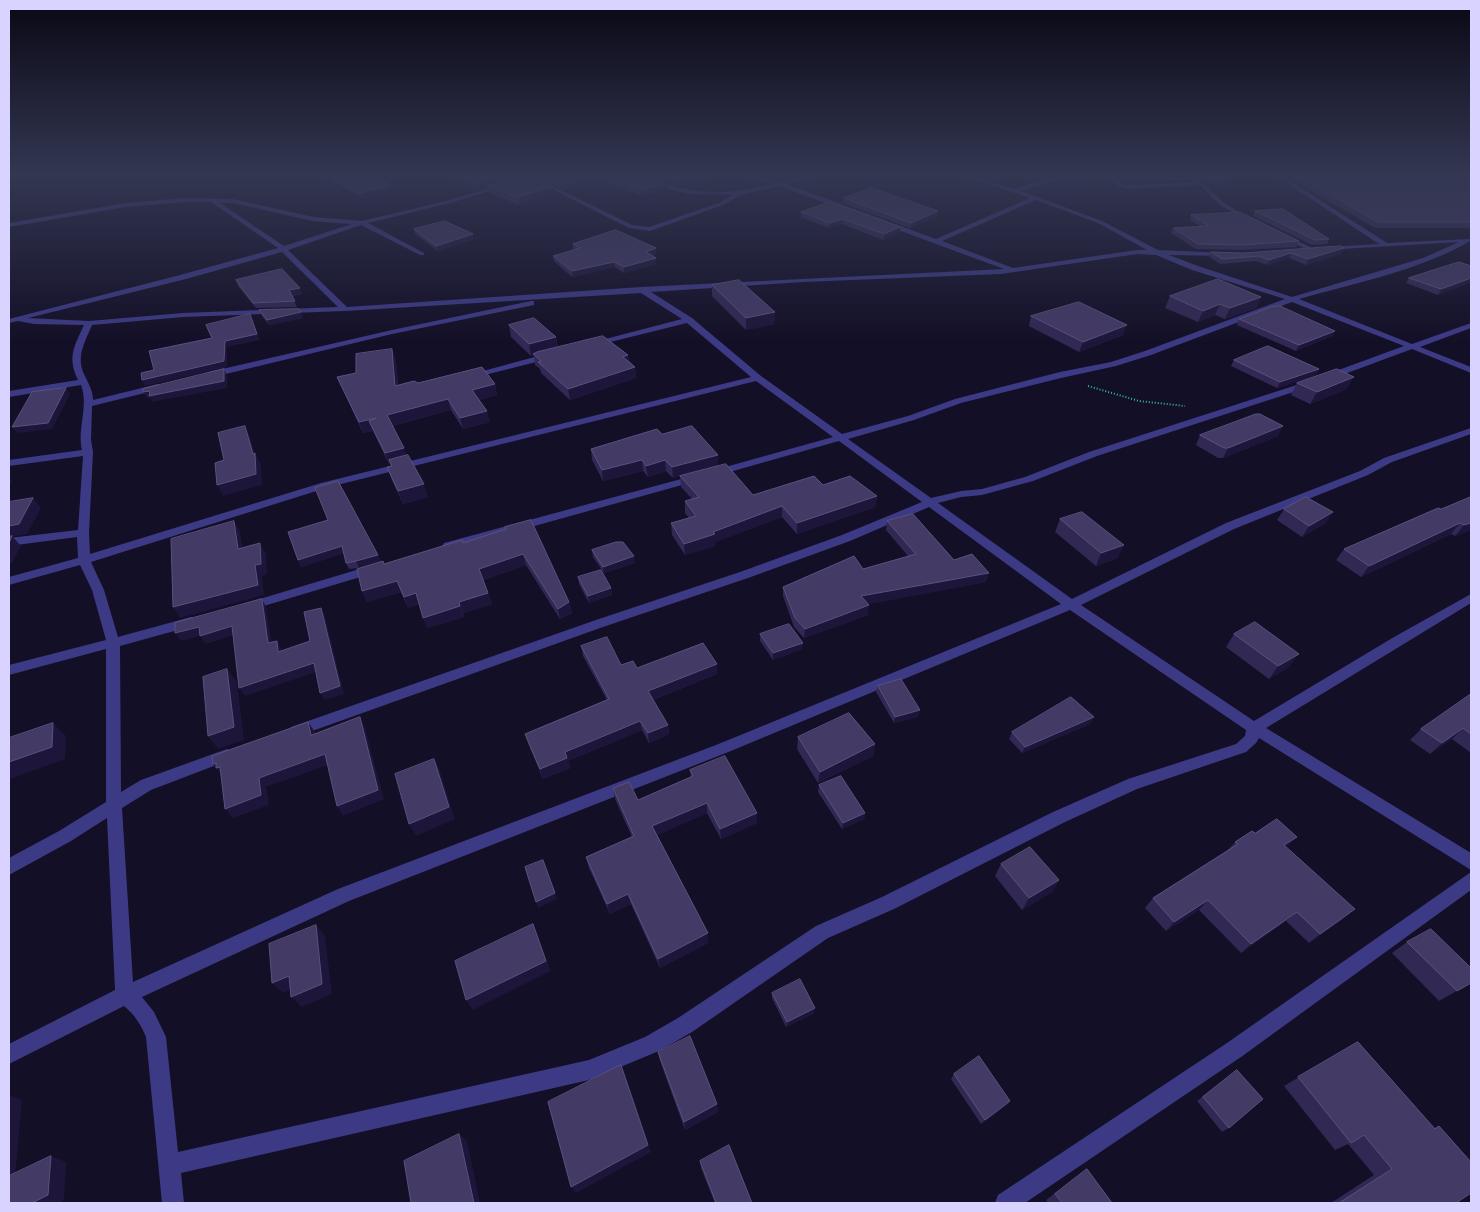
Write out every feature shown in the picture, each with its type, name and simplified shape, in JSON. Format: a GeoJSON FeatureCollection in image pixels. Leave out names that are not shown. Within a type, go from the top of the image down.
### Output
{"type":"FeatureCollection","features":[{"type":"Feature","properties":{"kind":"street"},"geometry":{"type":"LineString","coordinates":[[257,232],[283,249],[345,309]]}},
{"type":"Feature","properties":{"kind":"street"},"geometry":{"type":"LineString","coordinates":[[9,321],[283,249],[336,232]]}},
{"type":"Feature","properties":{"kind":"street"},"geometry":{"type":"LineString","coordinates":[[379,232],[422,254]]}},
{"type":"Feature","properties":{"kind":"street"},"geometry":{"type":"LineString","coordinates":[[912,232],[1014,271]]}},
{"type":"Feature","properties":{"kind":"street"},"geometry":{"type":"LineString","coordinates":[[937,241],[959,232]]}},
{"type":"Feature","properties":{"kind":"street"},"geometry":{"type":"LineString","coordinates":[[1118,232],[1158,253],[1194,268],[1292,299],[1471,370]]}},
{"type":"Feature","properties":{"kind":"street"},"geometry":{"type":"LineString","coordinates":[[1365,232],[1387,246]]}},
{"type":"Feature","properties":{"kind":"street"},"geometry":{"type":"LineString","coordinates":[[1278,234],[1312,250]]}},
{"type":"Feature","properties":{"kind":"street"},"geometry":{"type":"LineString","coordinates":[[1294,251],[1470,240]]}},
{"type":"Feature","properties":{"kind":"street"},"geometry":{"type":"LineString","coordinates":[[435,550],[527,523],[747,465],[838,437],[911,418],[958,401],[1060,374],[1098,368],[1148,353],[1292,299],[1426,260],[1470,240]]}},
{"type":"Feature","properties":{"kind":"street"},"geometry":{"type":"LineString","coordinates":[[19,319],[89,323],[183,315],[345,309],[641,289],[1014,271],[1126,253],[1232,254]]}},
{"type":"Feature","properties":{"kind":"street"},"geometry":{"type":"LineString","coordinates":[[641,289],[689,320],[758,378],[1071,605],[1254,728],[1471,862]]}},
{"type":"Feature","properties":{"kind":"street"},"geometry":{"type":"LineString","coordinates":[[201,377],[392,332],[578,293]]}},
{"type":"Feature","properties":{"kind":"street"},"geometry":{"type":"LineString","coordinates":[[55,322],[52,316],[60,309]]}},
{"type":"Feature","properties":{"kind":"street"},"geometry":{"type":"LineString","coordinates":[[584,347],[689,320]]}},
{"type":"Feature","properties":{"kind":"street"},"geometry":{"type":"LineString","coordinates":[[89,323],[76,355],[76,364],[88,393],[85,446],[88,452],[83,534],[84,560],[98,590],[112,643],[114,804],[126,995]]}},
{"type":"Feature","properties":{"kind":"street"},"geometry":{"type":"LineString","coordinates":[[286,734],[598,624],[744,576],[846,538],[931,502],[960,494],[982,492],[1029,479],[1093,454],[1312,383],[1471,325]]}},
{"type":"Feature","properties":{"kind":"street"},"geometry":{"type":"LineString","coordinates":[[459,379],[555,354]]}},
{"type":"Feature","properties":{"kind":"street"},"geometry":{"type":"LineString","coordinates":[[9,580],[84,560],[325,485],[758,378]]}},
{"type":"Feature","properties":{"kind":"street"},"geometry":{"type":"LineString","coordinates":[[9,394],[84,382]]}},
{"type":"Feature","properties":{"kind":"street"},"geometry":{"type":"LineString","coordinates":[[87,404],[163,386]]}},
{"type":"Feature","properties":{"kind":"street"},"geometry":{"type":"LineString","coordinates":[[9,1054],[126,995],[344,895],[721,749],[1071,605],[1230,526],[1364,473],[1388,460],[1471,431]]}},
{"type":"Feature","properties":{"kind":"street"},"geometry":{"type":"LineString","coordinates":[[9,463],[88,452]]}},
{"type":"Feature","properties":{"kind":"street"},"geometry":{"type":"LineString","coordinates":[[9,542],[83,534]]}},
{"type":"Feature","properties":{"kind":"street"},"geometry":{"type":"LineString","coordinates":[[235,610],[301,592],[380,567]]}},
{"type":"Feature","properties":{"kind":"street"},"geometry":{"type":"LineString","coordinates":[[169,1165],[589,1070],[652,1044],[822,932],[888,903],[1059,818],[1133,784],[1241,748],[1252,739],[1254,728],[1471,598]]}},
{"type":"Feature","properties":{"kind":"street"},"geometry":{"type":"LineString","coordinates":[[9,670],[197,620]]}},
{"type":"Feature","properties":{"kind":"street"},"geometry":{"type":"LineString","coordinates":[[9,867],[65,836],[146,785],[239,751]]}},
{"type":"Feature","properties":{"kind":"street"},"geometry":{"type":"LineString","coordinates":[[1006,1203],[1234,1050],[1471,880]]}},
{"type":"Feature","properties":{"kind":"street"},"geometry":{"type":"LineString","coordinates":[[126,995],[140,1005],[147,1015],[156,1037],[173,1203]]}},
{"type":"Feature","properties":{"kind":"path"},"geometry":{"type":"LineString","coordinates":[[1060,374],[1081,384],[1139,401],[1185,406]]}},
{"type":"Feature","properties":{"kind":"building"},"geometry":{"type":"Polygon","coordinates":[[[417,232],[468,232],[473,234],[436,246],[417,232]]]}},
{"type":"Feature","properties":{"kind":"building"},"geometry":{"type":"Polygon","coordinates":[[[611,232],[619,232],[656,248],[646,252],[656,258],[624,267],[614,262],[572,271],[553,256],[580,248],[573,244],[611,232]]]}},
{"type":"Feature","properties":{"kind":"building"},"geometry":{"type":"Polygon","coordinates":[[[1179,232],[1280,232],[1299,241],[1243,245],[1198,244],[1179,232]]]}},
{"type":"Feature","properties":{"kind":"building"},"geometry":{"type":"Polygon","coordinates":[[[1298,232],[1318,232],[1329,239],[1315,240],[1298,232]]]}},
{"type":"Feature","properties":{"kind":"building"},"geometry":{"type":"Polygon","coordinates":[[[1341,246],[1344,248],[1308,259],[1291,253],[1269,260],[1259,256],[1222,259],[1211,252],[1243,253],[1341,246]]]}},
{"type":"Feature","properties":{"kind":"building"},"geometry":{"type":"Polygon","coordinates":[[[1459,262],[1471,266],[1471,278],[1441,289],[1409,278],[1459,262]]]}},
{"type":"Feature","properties":{"kind":"building"},"geometry":{"type":"Polygon","coordinates":[[[282,269],[300,288],[289,290],[295,301],[253,303],[236,280],[282,269]]]}},
{"type":"Feature","properties":{"kind":"building"},"geometry":{"type":"Polygon","coordinates":[[[1218,279],[1261,297],[1230,308],[1220,304],[1203,311],[1170,296],[1218,279]]]}},
{"type":"Feature","properties":{"kind":"building"},"geometry":{"type":"Polygon","coordinates":[[[739,280],[775,312],[746,318],[712,285],[739,280]]]}},
{"type":"Feature","properties":{"kind":"building"},"geometry":{"type":"Polygon","coordinates":[[[1079,302],[1127,325],[1083,342],[1031,316],[1079,302]]]}},
{"type":"Feature","properties":{"kind":"building"},"geometry":{"type":"Polygon","coordinates":[[[1280,306],[1335,331],[1299,345],[1239,319],[1271,307],[1280,306]]]}},
{"type":"Feature","properties":{"kind":"building"},"geometry":{"type":"Polygon","coordinates":[[[299,309],[301,312],[267,320],[259,310],[299,309]]]}},
{"type":"Feature","properties":{"kind":"building"},"geometry":{"type":"Polygon","coordinates":[[[250,314],[257,334],[225,341],[224,361],[142,380],[141,373],[154,370],[149,351],[212,338],[206,325],[250,314]]]}},
{"type":"Feature","properties":{"kind":"building"},"geometry":{"type":"Polygon","coordinates":[[[534,318],[556,337],[529,344],[509,325],[534,318]]]}},
{"type":"Feature","properties":{"kind":"building"},"geometry":{"type":"Polygon","coordinates":[[[603,336],[628,355],[623,357],[635,367],[568,389],[538,362],[541,361],[533,354],[537,352],[603,336]]]}},
{"type":"Feature","properties":{"kind":"building"},"geometry":{"type":"Polygon","coordinates":[[[1268,346],[1319,369],[1280,382],[1234,360],[1268,346]]]}},
{"type":"Feature","properties":{"kind":"building"},"geometry":{"type":"Polygon","coordinates":[[[392,349],[395,386],[414,381],[418,383],[482,367],[495,384],[472,390],[487,411],[460,418],[448,399],[387,415],[404,448],[385,453],[369,421],[376,418],[359,422],[337,377],[356,373],[356,354],[392,349]]]}},
{"type":"Feature","properties":{"kind":"building"},"geometry":{"type":"Polygon","coordinates":[[[224,369],[224,381],[149,396],[150,391],[143,392],[143,389],[224,369]]]}},
{"type":"Feature","properties":{"kind":"building"},"geometry":{"type":"Polygon","coordinates":[[[1337,369],[1354,377],[1317,392],[1297,383],[1337,369]]]}},
{"type":"Feature","properties":{"kind":"building"},"geometry":{"type":"Polygon","coordinates":[[[66,388],[48,423],[12,427],[32,392],[66,388]]]}},
{"type":"Feature","properties":{"kind":"building"},"geometry":{"type":"Polygon","coordinates":[[[1260,414],[1283,426],[1228,448],[1224,448],[1200,435],[1260,414]]]}},
{"type":"Feature","properties":{"kind":"building"},"geometry":{"type":"Polygon","coordinates":[[[245,426],[253,454],[255,453],[256,474],[217,485],[215,463],[224,460],[218,433],[245,426]]]}},
{"type":"Feature","properties":{"kind":"building"},"geometry":{"type":"Polygon","coordinates":[[[692,426],[718,455],[672,467],[665,460],[646,466],[642,460],[602,470],[591,449],[657,429],[662,434],[692,426]]]}},
{"type":"Feature","properties":{"kind":"building"},"geometry":{"type":"Polygon","coordinates":[[[408,455],[424,484],[398,491],[387,467],[392,466],[389,460],[408,455]]]}},
{"type":"Feature","properties":{"kind":"building"},"geometry":{"type":"Polygon","coordinates":[[[726,464],[753,495],[814,476],[823,485],[850,476],[877,496],[797,523],[782,506],[713,532],[715,534],[684,544],[671,523],[696,516],[685,501],[699,497],[680,476],[726,464]]]}},
{"type":"Feature","properties":{"kind":"building"},"geometry":{"type":"Polygon","coordinates":[[[338,481],[378,555],[346,563],[342,546],[298,560],[288,532],[328,520],[315,488],[338,481]]]}},
{"type":"Feature","properties":{"kind":"building"},"geometry":{"type":"Polygon","coordinates":[[[1306,497],[1333,512],[1309,526],[1284,509],[1306,497]]]}},
{"type":"Feature","properties":{"kind":"building"},"geometry":{"type":"Polygon","coordinates":[[[1471,497],[1471,523],[1464,525],[1460,523],[1369,566],[1344,549],[1438,508],[1441,509],[1471,497]]]}},
{"type":"Feature","properties":{"kind":"building"},"geometry":{"type":"Polygon","coordinates":[[[33,498],[19,524],[9,526],[9,502],[33,498]]]}},
{"type":"Feature","properties":{"kind":"building"},"geometry":{"type":"Polygon","coordinates":[[[1082,512],[1124,545],[1101,553],[1060,519],[1082,512]]]}},
{"type":"Feature","properties":{"kind":"building"},"geometry":{"type":"Polygon","coordinates":[[[913,514],[954,560],[972,554],[989,573],[861,596],[869,605],[805,629],[795,618],[783,587],[854,556],[863,569],[916,554],[887,521],[913,514]]]}},
{"type":"Feature","properties":{"kind":"building"},"geometry":{"type":"Polygon","coordinates":[[[531,520],[569,602],[558,609],[523,554],[479,569],[488,593],[459,602],[460,606],[423,618],[416,593],[404,597],[397,581],[362,591],[357,569],[383,561],[384,564],[462,540],[463,543],[506,529],[505,527],[531,520]]]}},
{"type":"Feature","properties":{"kind":"building"},"geometry":{"type":"Polygon","coordinates":[[[234,521],[238,549],[260,543],[261,564],[255,565],[258,585],[173,607],[171,539],[234,521]]]}},
{"type":"Feature","properties":{"kind":"building"},"geometry":{"type":"Polygon","coordinates":[[[616,542],[623,542],[634,556],[603,567],[592,550],[616,542]]]}},
{"type":"Feature","properties":{"kind":"building"},"geometry":{"type":"Polygon","coordinates":[[[601,570],[611,588],[588,596],[578,577],[601,570]]]}},
{"type":"Feature","properties":{"kind":"building"},"geometry":{"type":"Polygon","coordinates":[[[262,599],[268,643],[277,641],[278,652],[310,641],[304,612],[321,608],[340,686],[320,693],[314,663],[239,688],[232,626],[200,636],[199,627],[175,633],[175,623],[262,599]]]}},
{"type":"Feature","properties":{"kind":"building"},"geometry":{"type":"Polygon","coordinates":[[[1255,622],[1299,654],[1278,666],[1234,634],[1255,622]]]}},
{"type":"Feature","properties":{"kind":"building"},"geometry":{"type":"Polygon","coordinates":[[[789,624],[803,643],[773,653],[760,634],[789,624]]]}},
{"type":"Feature","properties":{"kind":"building"},"geometry":{"type":"Polygon","coordinates":[[[607,637],[621,665],[633,661],[637,668],[703,643],[717,664],[648,691],[668,725],[648,733],[640,721],[565,752],[567,758],[540,769],[525,734],[609,699],[581,646],[607,637]]]}},
{"type":"Feature","properties":{"kind":"building"},"geometry":{"type":"Polygon","coordinates":[[[227,669],[234,727],[208,736],[203,677],[227,669]]]}},
{"type":"Feature","properties":{"kind":"building"},"geometry":{"type":"Polygon","coordinates":[[[901,679],[920,710],[895,717],[878,686],[901,679]]]}},
{"type":"Feature","properties":{"kind":"building"},"geometry":{"type":"Polygon","coordinates":[[[1471,694],[1471,734],[1463,728],[1442,743],[1421,729],[1471,694]]]}},
{"type":"Feature","properties":{"kind":"building"},"geometry":{"type":"Polygon","coordinates":[[[1071,697],[1094,717],[1025,747],[1012,732],[1071,697]]]}},
{"type":"Feature","properties":{"kind":"building"},"geometry":{"type":"Polygon","coordinates":[[[849,713],[875,744],[820,772],[798,737],[849,713]]]}},
{"type":"Feature","properties":{"kind":"building"},"geometry":{"type":"Polygon","coordinates":[[[360,717],[378,790],[337,806],[325,754],[259,778],[261,795],[225,809],[220,767],[216,768],[216,763],[213,764],[212,756],[308,722],[311,735],[360,717]]]}},
{"type":"Feature","properties":{"kind":"building"},"geometry":{"type":"Polygon","coordinates":[[[53,723],[52,747],[9,762],[9,738],[53,723]]]}},
{"type":"Feature","properties":{"kind":"building"},"geometry":{"type":"Polygon","coordinates":[[[725,756],[757,813],[720,829],[707,803],[652,826],[708,933],[658,959],[628,894],[607,904],[586,857],[634,836],[613,788],[629,782],[638,800],[693,776],[690,770],[725,756]]]}},
{"type":"Feature","properties":{"kind":"building"},"geometry":{"type":"Polygon","coordinates":[[[434,759],[449,807],[409,824],[395,774],[434,759]]]}},
{"type":"Feature","properties":{"kind":"building"},"geometry":{"type":"Polygon","coordinates":[[[841,776],[865,813],[843,823],[819,785],[841,776]]]}},
{"type":"Feature","properties":{"kind":"building"},"geometry":{"type":"Polygon","coordinates":[[[1277,819],[1297,837],[1284,845],[1355,909],[1320,934],[1297,912],[1251,944],[1208,900],[1174,922],[1153,898],[1238,844],[1235,842],[1252,831],[1255,833],[1277,819]]]}},
{"type":"Feature","properties":{"kind":"building"},"geometry":{"type":"Polygon","coordinates":[[[1030,847],[1059,880],[1029,898],[1001,864],[1030,847]]]}},
{"type":"Feature","properties":{"kind":"building"},"geometry":{"type":"Polygon","coordinates":[[[543,860],[555,893],[536,902],[525,867],[543,860]]]}},
{"type":"Feature","properties":{"kind":"building"},"geometry":{"type":"Polygon","coordinates":[[[533,924],[546,961],[466,1000],[455,961],[533,924]]]}},
{"type":"Feature","properties":{"kind":"building"},"geometry":{"type":"Polygon","coordinates":[[[316,925],[322,984],[291,997],[289,976],[272,983],[269,944],[316,925]]]}},
{"type":"Feature","properties":{"kind":"building"},"geometry":{"type":"Polygon","coordinates":[[[1431,929],[1471,968],[1471,983],[1457,991],[1407,942],[1431,929]]]}},
{"type":"Feature","properties":{"kind":"building"},"geometry":{"type":"Polygon","coordinates":[[[800,979],[815,1008],[787,1022],[772,993],[800,979]]]}},
{"type":"Feature","properties":{"kind":"building"},"geometry":{"type":"Polygon","coordinates":[[[690,1036],[717,1104],[684,1122],[658,1052],[690,1036]]]}},
{"type":"Feature","properties":{"kind":"building"},"geometry":{"type":"Polygon","coordinates":[[[1358,1042],[1435,1129],[1439,1126],[1471,1162],[1471,1193],[1456,1203],[1339,1203],[1392,1169],[1364,1135],[1351,1143],[1298,1077],[1358,1042]]]}},
{"type":"Feature","properties":{"kind":"building"},"geometry":{"type":"Polygon","coordinates":[[[979,1056],[1010,1101],[985,1120],[954,1074],[979,1056]]]}},
{"type":"Feature","properties":{"kind":"building"},"geometry":{"type":"Polygon","coordinates":[[[621,1065],[648,1145],[571,1187],[548,1102],[621,1065]]]}},
{"type":"Feature","properties":{"kind":"building"},"geometry":{"type":"Polygon","coordinates":[[[1237,1070],[1263,1099],[1229,1128],[1203,1097],[1237,1070]]]}},
{"type":"Feature","properties":{"kind":"building"},"geometry":{"type":"Polygon","coordinates":[[[459,1134],[474,1203],[411,1203],[404,1161],[459,1134]]]}},
{"type":"Feature","properties":{"kind":"building"},"geometry":{"type":"Polygon","coordinates":[[[729,1145],[752,1203],[716,1203],[700,1161],[729,1145]]]}},
{"type":"Feature","properties":{"kind":"building"},"geometry":{"type":"Polygon","coordinates":[[[51,1156],[48,1195],[32,1203],[9,1203],[9,1176],[51,1156]]]}},
{"type":"Feature","properties":{"kind":"building"},"geometry":{"type":"Polygon","coordinates":[[[1087,1169],[1112,1203],[1062,1203],[1055,1194],[1087,1169]]]}}]}
